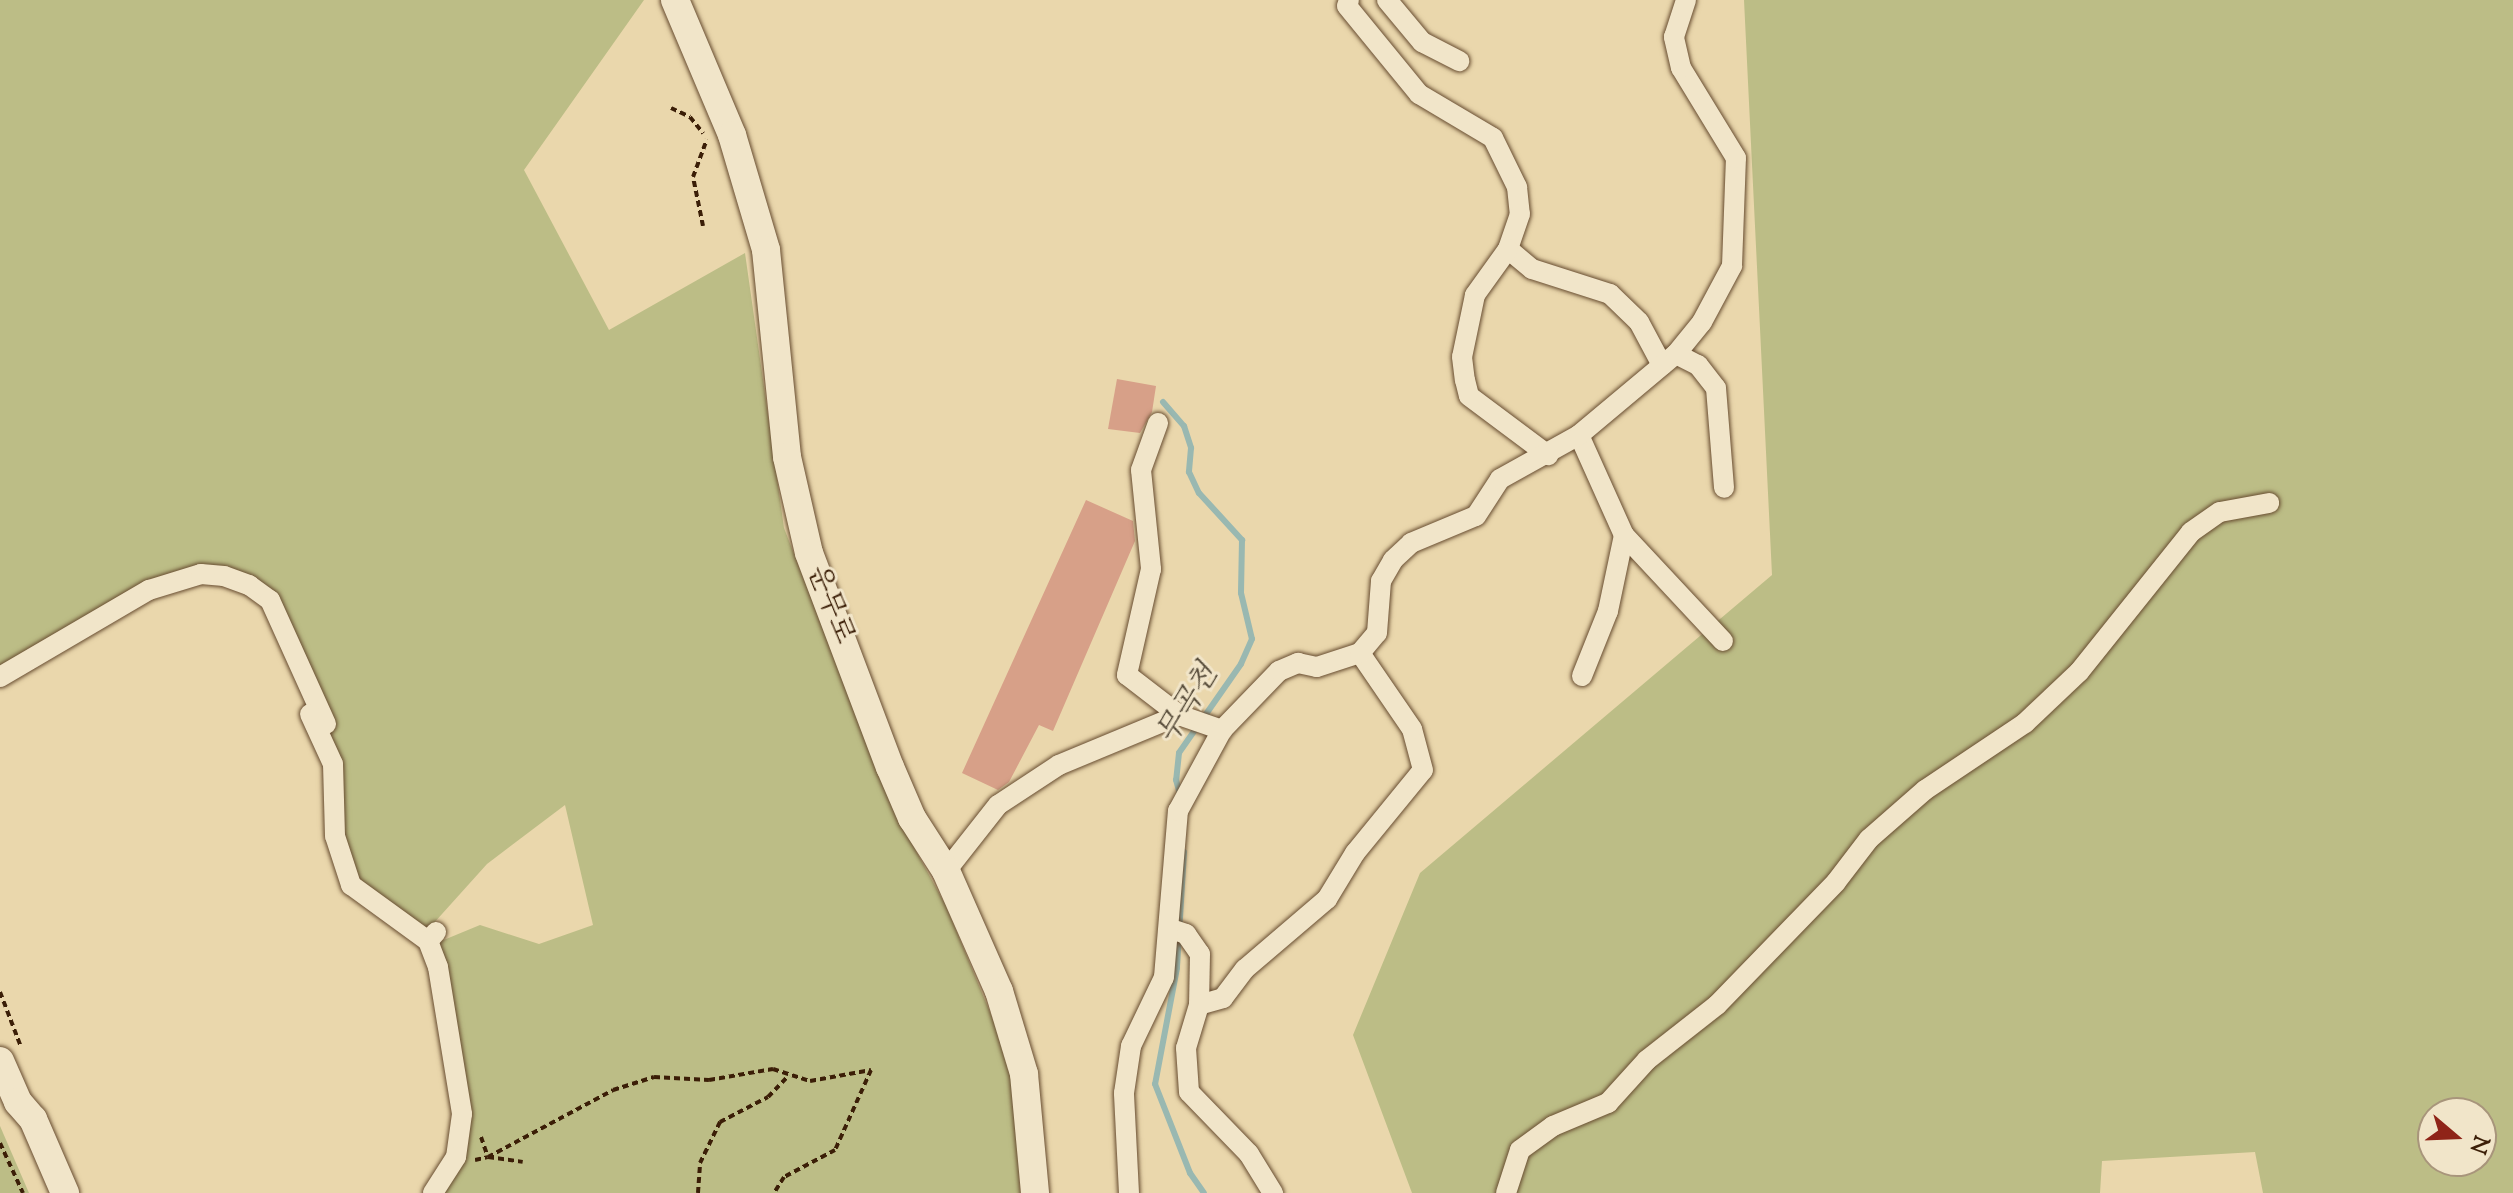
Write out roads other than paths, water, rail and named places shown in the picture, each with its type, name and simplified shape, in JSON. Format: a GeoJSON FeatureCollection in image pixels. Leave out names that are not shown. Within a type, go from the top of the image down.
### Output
{"type":"FeatureCollection","features":[{"type":"Feature","properties":{"kind":"street","name":"운무로"},"geometry":{"type":"LineString","coordinates":[[675,0],[720,136],[766,250],[787,457],[809,553],[912,818],[946,871],[999,991],[1024,1074],[1035,1193]]}},
{"type":"Feature","properties":{"kind":"street"},"geometry":{"type":"LineString","coordinates":[[1349,0],[1347,6],[1419,94],[1493,138],[1499,160],[1517,187],[1520,214],[1508,249],[1475,295],[1462,357],[1469,396],[1548,455]]}},
{"type":"Feature","properties":{"kind":"street"},"geometry":{"type":"LineString","coordinates":[[1387,0],[1422,42],[1459,61]]}},
{"type":"Feature","properties":{"kind":"street"},"geometry":{"type":"LineString","coordinates":[[1129,1193],[1124,1093],[1131,1046],[1164,977],[1179,931],[1178,811],[1222,730],[1279,671],[1298,663],[1317,667],[1360,653],[1377,633],[1381,581],[1393,560],[1411,543],[1476,516],[1500,479],[1579,435],[1669,359],[1702,322],[1732,266],[1736,158],[1678,58],[1674,37],[1686,0]]}},
{"type":"Feature","properties":{"kind":"street"},"geometry":{"type":"LineString","coordinates":[[1508,249],[1532,269],[1610,294],[1639,322],[1669,359],[1698,365],[1716,388],[1724,488]]}},
{"type":"Feature","properties":{"kind":"street"},"geometry":{"type":"LineString","coordinates":[[1158,423],[1141,470],[1151,569],[1127,675],[1179,715],[1222,730]]}},
{"type":"Feature","properties":{"kind":"street"},"geometry":{"type":"LineString","coordinates":[[1579,435],[1624,535],[1723,641]]}},
{"type":"Feature","properties":{"kind":"street"},"geometry":{"type":"LineString","coordinates":[[1506,1193],[1520,1150],[1553,1126],[1608,1103],[1647,1060],[1717,1005],[1836,882],[1869,839],[1925,790],[2025,723],[2079,672],[2191,532],[2220,512],[2269,503]]}},
{"type":"Feature","properties":{"kind":"street"},"geometry":{"type":"LineString","coordinates":[[1582,676],[1608,611],[1624,535]]}},
{"type":"Feature","properties":{"kind":"street"},"geometry":{"type":"LineString","coordinates":[[0,677],[149,590],[201,574],[249,585],[270,600],[326,724]]}},
{"type":"Feature","properties":{"kind":"street"},"geometry":{"type":"LineString","coordinates":[[1199,1005],[1223,998],[1245,969],[1327,899],[1355,853],[1423,770],[1412,729],[1360,653]]}},
{"type":"Feature","properties":{"kind":"street"},"geometry":{"type":"LineString","coordinates":[[313,690],[310,714],[333,764],[335,836],[351,885],[432,936],[462,1114],[462,1137],[440,1186]]}},
{"type":"Feature","properties":{"kind":"street"},"geometry":{"type":"LineString","coordinates":[[946,871],[1011,797],[1059,765],[1179,715]]}},
{"type":"Feature","properties":{"kind":"street"},"geometry":{"type":"LineString","coordinates":[[1179,931],[1200,954],[1199,1005],[1186,1048],[1189,1092],[1249,1154],[1273,1193]]}},
{"type":"Feature","properties":{"kind":"street"},"geometry":{"type":"LineString","coordinates":[[0,1061],[18,1102],[18,1125],[47,1193]]}},
{"type":"Feature","properties":{"kind":"street"},"geometry":{"type":"LineString","coordinates":[[18,1102],[30,1112],[65,1193]]}},
{"type":"Feature","properties":{"kind":"waterway","name":"무곡천"},"geometry":{"type":"LineString","coordinates":[[1163,402],[1184,426],[1191,448],[1189,472],[1199,493],[1242,540],[1241,593],[1252,639],[1241,664],[1179,753],[1176,780],[1181,797]]}},
{"type":"Feature","properties":{"kind":"waterway","name":"무곡천"},"geometry":{"type":"LineString","coordinates":[[1184,852],[1177,968],[1155,1084],[1190,1173],[1204,1193]]}}]}
